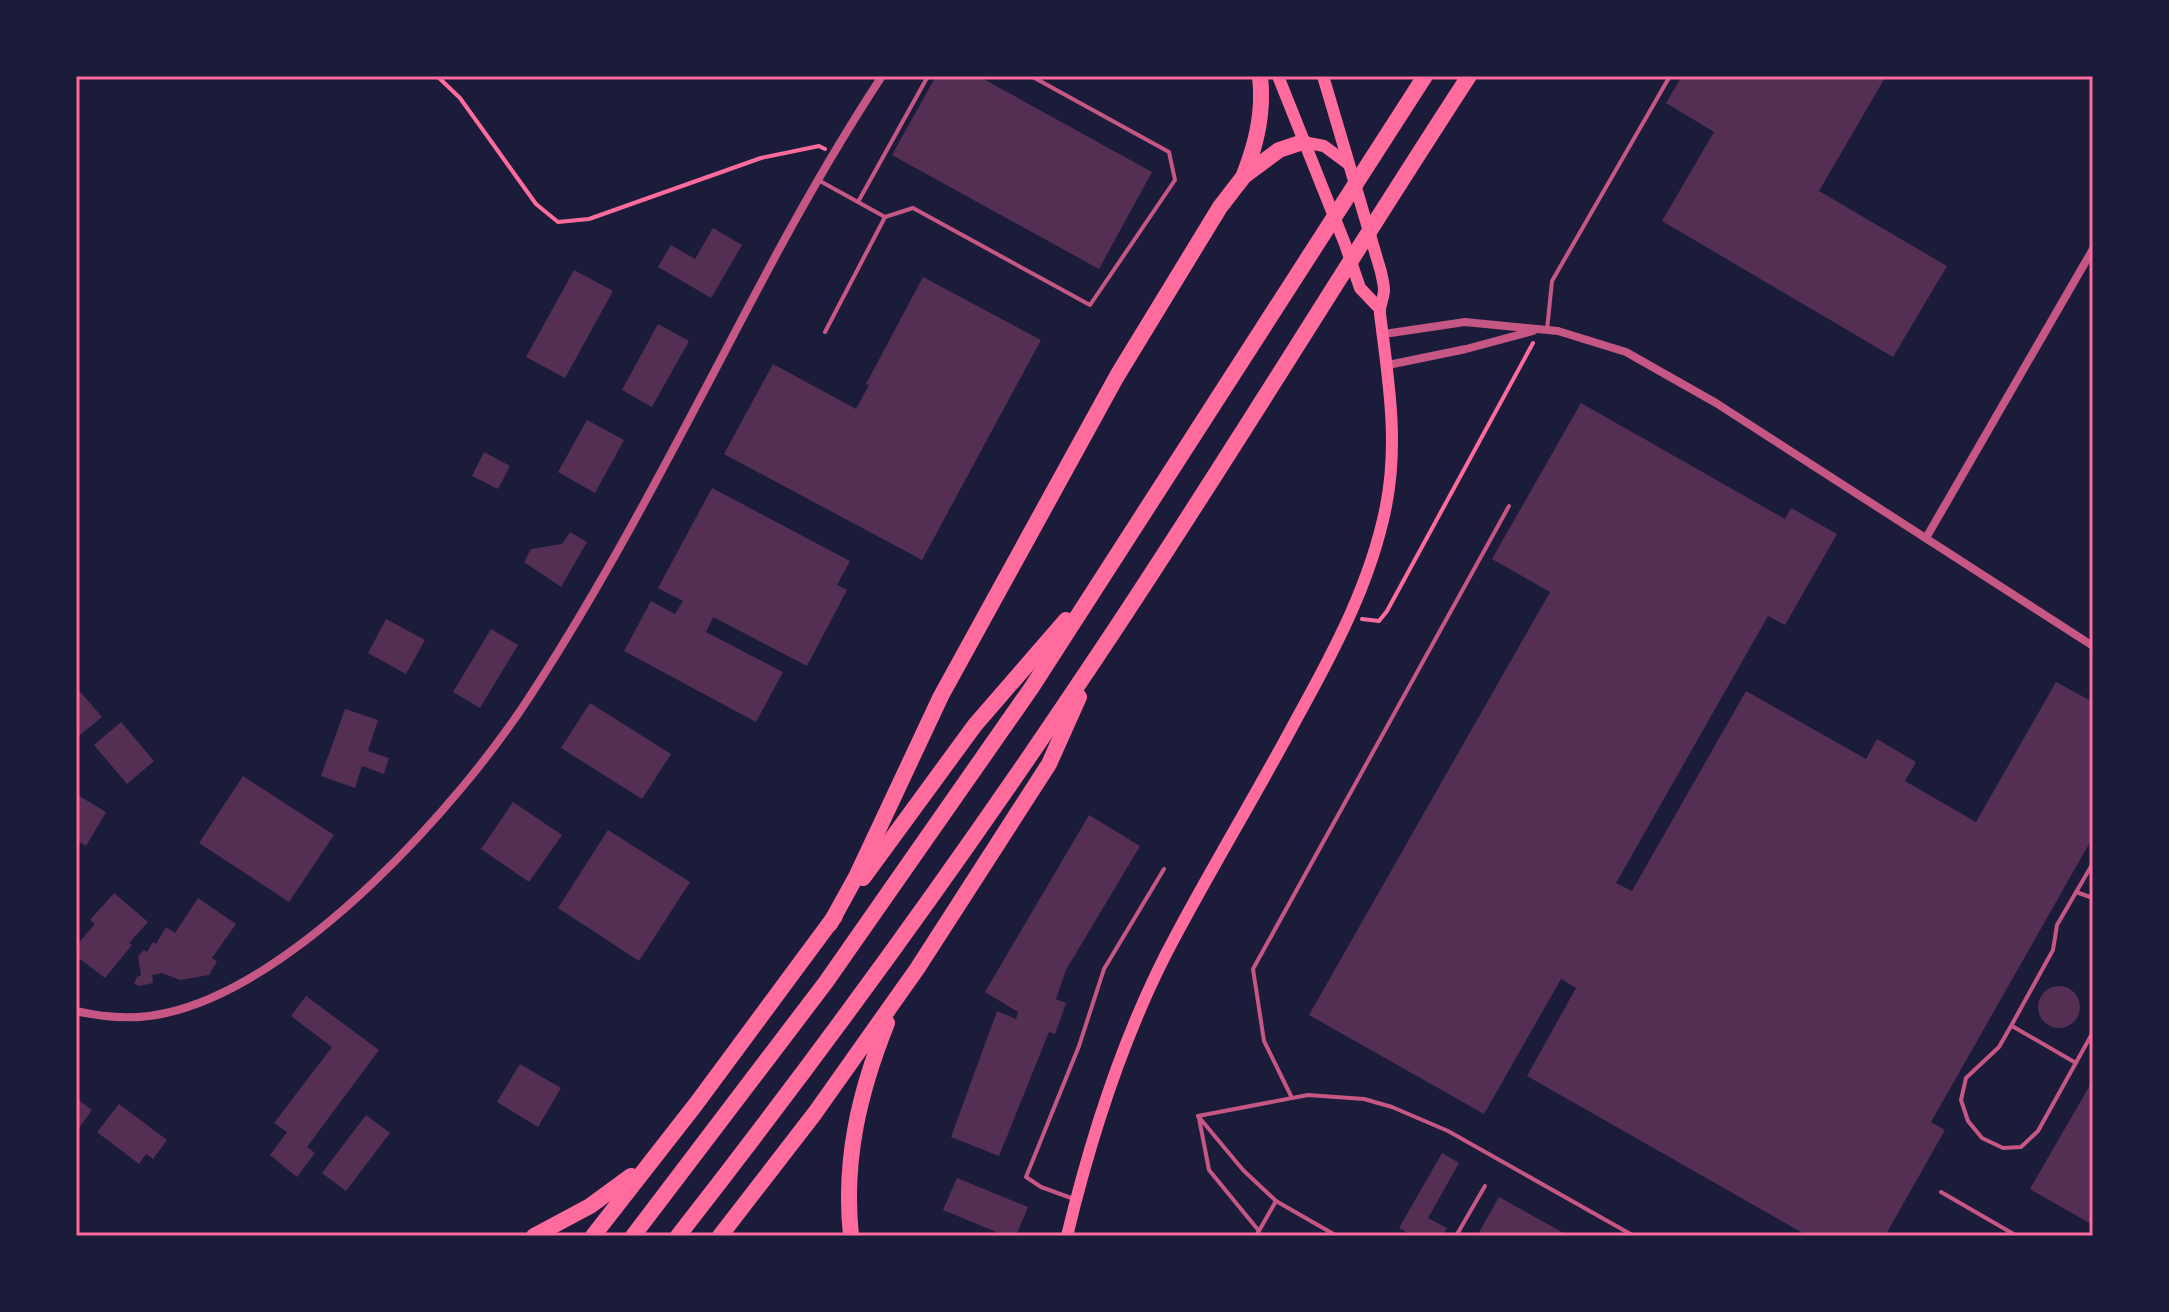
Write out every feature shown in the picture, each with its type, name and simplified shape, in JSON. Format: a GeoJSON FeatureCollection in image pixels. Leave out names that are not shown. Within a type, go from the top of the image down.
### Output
{"type":"FeatureCollection","features":[{"type":"Feature","properties":{"kind":"highway"},"geometry":{"type":"LineString","coordinates":[[1244,176],[1259,131],[1263,96],[1260,76]]}},
{"type":"Feature","properties":{"kind":"highway"},"geometry":{"type":"LineString","coordinates":[[633,1236],[751,1083],[1016,712],[1125,547],[1425,76]]}},
{"type":"Feature","properties":{"kind":"highway"},"geometry":{"type":"LineString","coordinates":[[678,1236],[856,1001],[1098,656],[1469,76]]}},
{"type":"Feature","properties":{"kind":"highway"},"geometry":{"type":"LineString","coordinates":[[830,924],[857,875],[941,696],[1117,376],[1220,207],[1244,176],[1279,150],[1303,142]]}},
{"type":"Feature","properties":{"kind":"highway"},"geometry":{"type":"LineString","coordinates":[[593,1236],[830,924],[975,725],[1082,603],[1125,547]]}},
{"type":"Feature","properties":{"kind":"highway"},"geometry":{"type":"LineString","coordinates":[[720,1236],[815,1113],[917,969],[1049,764],[1098,656]]}},
{"type":"Feature","properties":{"kind":"highway"},"geometry":{"type":"LineString","coordinates":[[851,1236],[850,1155],[859,1105],[869,1066],[887,1023],[917,969]]}},
{"type":"Feature","properties":{"kind":"highway"},"geometry":{"type":"LineString","coordinates":[[534,1236],[564,1222],[615,1190],[663,1147]]}},
{"type":"Feature","properties":{"kind":"main road"},"geometry":{"type":"LineString","coordinates":[[1278,76],[1360,288],[1380,309]]}},
{"type":"Feature","properties":{"kind":"main road"},"geometry":{"type":"LineString","coordinates":[[1067,1236],[1104,1103],[1154,977],[1349,618],[1386,508],[1392,451],[1388,365],[1380,309],[1384,291],[1323,76]]}},
{"type":"Feature","properties":{"kind":"main road"},"geometry":{"type":"LineString","coordinates":[[1303,142],[1324,146],[1347,163]]}},
{"type":"Feature","properties":{"kind":"street"},"geometry":{"type":"LineString","coordinates":[[76,1011],[134,1018],[168,1013],[201,1002],[242,982],[318,931],[385,871],[438,815],[489,755],[577,620],[818,180],[882,76]]}},
{"type":"Feature","properties":{"kind":"street"},"geometry":{"type":"LineString","coordinates":[[1926,538],[2093,249]]}},
{"type":"Feature","properties":{"kind":"street"},"geometry":{"type":"LineString","coordinates":[[1384,334],[1465,322],[1558,331],[1626,352],[1676,378],[2093,646]]}},
{"type":"Feature","properties":{"kind":"street"},"geometry":{"type":"LineString","coordinates":[[1388,365],[1543,330]]}},
{"type":"Feature","properties":{"kind":"lane"},"geometry":{"type":"LineString","coordinates":[[858,202],[928,76]]}},
{"type":"Feature","properties":{"kind":"lane"},"geometry":{"type":"LineString","coordinates":[[825,332],[885,217],[913,208],[1090,305],[1175,180],[1169,152],[1031,76]]}},
{"type":"Feature","properties":{"kind":"lane"},"geometry":{"type":"LineString","coordinates":[[1543,330],[1552,281],[1670,76]]}},
{"type":"Feature","properties":{"kind":"lane"},"geometry":{"type":"LineString","coordinates":[[818,180],[885,217]]}},
{"type":"Feature","properties":{"kind":"lane"},"geometry":{"type":"LineString","coordinates":[[1292,1098],[1264,1041],[1253,969],[1509,506]]}},
{"type":"Feature","properties":{"kind":"lane"},"geometry":{"type":"LineString","coordinates":[[2093,863],[2057,925],[2053,950],[1999,1047],[1966,1078],[1961,1100],[1968,1121],[1982,1138],[2003,1148],[2021,1147],[2038,1131],[2093,1032]]}},
{"type":"Feature","properties":{"kind":"lane"},"geometry":{"type":"LineString","coordinates":[[1076,1200],[1041,1187],[1026,1177],[1079,1046],[1104,969],[1164,869]]}},
{"type":"Feature","properties":{"kind":"lane"},"geometry":{"type":"LineString","coordinates":[[2076,892],[2093,898]]}},
{"type":"Feature","properties":{"kind":"lane"},"geometry":{"type":"LineString","coordinates":[[2011,1026],[2076,1063]]}},
{"type":"Feature","properties":{"kind":"lane"},"geometry":{"type":"LineString","coordinates":[[1198,1116],[1308,1095],[1364,1099],[1392,1107],[1448,1131],[1634,1236]]}},
{"type":"Feature","properties":{"kind":"lane"},"geometry":{"type":"LineString","coordinates":[[1198,1116],[1243,1170],[1276,1201],[1337,1236]]}},
{"type":"Feature","properties":{"kind":"lane"},"geometry":{"type":"LineString","coordinates":[[1198,1116],[1209,1170],[1258,1233],[1276,1201]]}},
{"type":"Feature","properties":{"kind":"lane"},"geometry":{"type":"LineString","coordinates":[[1456,1236],[1485,1186]]}},
{"type":"Feature","properties":{"kind":"lane"},"geometry":{"type":"LineString","coordinates":[[1941,1192],[2017,1236]]}},
{"type":"Feature","properties":{"kind":"path"},"geometry":{"type":"LineString","coordinates":[[437,76],[460,98],[536,204],[558,222],[589,219],[761,158],[819,146],[834,154]]}},
{"type":"Feature","properties":{"kind":"path"},"geometry":{"type":"LineString","coordinates":[[1349,618],[1379,621],[1387,611],[1543,330]]}},
{"type":"Feature","properties":{"kind":"building"},"geometry":{"type":"Polygon","coordinates":[[[936,76],[978,76],[1152,172],[1099,269],[892,155],[936,76]]]}},
{"type":"Feature","properties":{"kind":"building"},"geometry":{"type":"Polygon","coordinates":[[[1682,76],[1886,76],[1819,191],[1947,266],[1893,357],[1662,221],[1714,132],[1666,103],[1682,76]]]}},
{"type":"Feature","properties":{"kind":"building"},"geometry":{"type":"Polygon","coordinates":[[[713,228],[742,245],[711,298],[658,267],[671,245],[695,259],[713,228]]]}},
{"type":"Feature","properties":{"kind":"building"},"geometry":{"type":"Polygon","coordinates":[[[574,270],[613,291],[565,378],[526,357],[574,270]]]}},
{"type":"Feature","properties":{"kind":"building"},"geometry":{"type":"Polygon","coordinates":[[[923,277],[1041,340],[922,560],[724,454],[773,364],[856,409],[923,277]]]}},
{"type":"Feature","properties":{"kind":"building"},"geometry":{"type":"Polygon","coordinates":[[[658,324],[689,341],[652,407],[622,390],[658,324]]]}},
{"type":"Feature","properties":{"kind":"building"},"geometry":{"type":"Polygon","coordinates":[[[1581,403],[1785,519],[1791,508],[1837,534],[1785,625],[1768,616],[1616,883],[1632,891],[1746,691],[1866,759],[1877,739],[1916,762],[1905,781],[1976,822],[2056,682],[2093,702],[2093,837],[1931,1122],[1945,1130],[1885,1236],[1808,1236],[1527,1076],[1576,988],[1561,979],[1484,1114],[1309,1015],[1550,592],[1492,559],[1581,403]]]}},
{"type":"Feature","properties":{"kind":"building"},"geometry":{"type":"Polygon","coordinates":[[[587,420],[624,440],[595,493],[558,472],[587,420]]]}},
{"type":"Feature","properties":{"kind":"building"},"geometry":{"type":"Polygon","coordinates":[[[484,452],[510,466],[498,489],[472,476],[484,452]]]}},
{"type":"Feature","properties":{"kind":"building"},"geometry":{"type":"Polygon","coordinates":[[[712,488],[850,561],[837,585],[847,590],[807,666],[713,617],[706,632],[783,672],[756,722],[624,651],[651,601],[675,614],[683,601],[658,588],[712,488]]]}},
{"type":"Feature","properties":{"kind":"building"},"geometry":{"type":"Polygon","coordinates":[[[570,532],[587,542],[561,587],[524,562],[531,549],[562,544],[570,532]]]}},
{"type":"Feature","properties":{"kind":"building"},"geometry":{"type":"Polygon","coordinates":[[[386,619],[425,640],[406,674],[368,653],[386,619]]]}},
{"type":"Feature","properties":{"kind":"building"},"geometry":{"type":"Polygon","coordinates":[[[491,629],[518,645],[480,708],[453,692],[491,629]]]}},
{"type":"Feature","properties":{"kind":"building"},"geometry":{"type":"Polygon","coordinates":[[[76,687],[102,717],[76,738],[76,687]]]}},
{"type":"Feature","properties":{"kind":"building"},"geometry":{"type":"Polygon","coordinates":[[[590,703],[671,754],[642,799],[561,748],[590,703]]]}},
{"type":"Feature","properties":{"kind":"building"},"geometry":{"type":"Polygon","coordinates":[[[345,709],[378,720],[368,751],[389,758],[384,774],[362,766],[355,788],[321,776],[345,709]]]}},
{"type":"Feature","properties":{"kind":"building"},"geometry":{"type":"Polygon","coordinates":[[[121,722],[154,761],[127,784],[94,745],[121,722]]]}},
{"type":"Feature","properties":{"kind":"building"},"geometry":{"type":"Polygon","coordinates":[[[243,776],[334,835],[289,902],[199,843],[243,776]]]}},
{"type":"Feature","properties":{"kind":"building"},"geometry":{"type":"Polygon","coordinates":[[[76,794],[106,812],[86,846],[76,840],[76,794]]]}},
{"type":"Feature","properties":{"kind":"building"},"geometry":{"type":"Polygon","coordinates":[[[513,802],[562,835],[529,882],[481,849],[513,802]]]}},
{"type":"Feature","properties":{"kind":"building"},"geometry":{"type":"Polygon","coordinates":[[[1089,815],[1140,846],[1066,970],[1056,999],[1066,1003],[1055,1034],[1049,1032],[999,1156],[951,1137],[997,1011],[1016,1019],[1018,1012],[985,992],[1089,815]]]}},
{"type":"Feature","properties":{"kind":"building"},"geometry":{"type":"Polygon","coordinates":[[[608,830],[690,882],[639,961],[558,908],[608,830]]]}},
{"type":"Feature","properties":{"kind":"building"},"geometry":{"type":"Polygon","coordinates":[[[114,893],[148,922],[105,978],[76,956],[76,946],[95,924],[90,920],[114,893]]]}},
{"type":"Feature","properties":{"kind":"building"},"geometry":{"type":"Polygon","coordinates":[[[198,898],[236,924],[212,958],[217,961],[209,975],[180,980],[162,973],[152,975],[153,983],[134,984],[141,975],[138,956],[144,950],[147,952],[153,942],[156,944],[166,927],[175,933],[198,898]]]}},
{"type":"Feature","properties":{"kind":"building"},"geometry":{"type":"Polygon","coordinates":[[[2059,986],[2074,992],[2080,1007],[2074,1022],[2059,1028],[2044,1022],[2038,1007],[2044,992],[2059,986]]]}},
{"type":"Feature","properties":{"kind":"building"},"geometry":{"type":"Polygon","coordinates":[[[306,996],[379,1050],[307,1147],[315,1153],[297,1177],[270,1155],[287,1132],[274,1123],[332,1047],[291,1016],[306,996]]]}},
{"type":"Feature","properties":{"kind":"building"},"geometry":{"type":"Polygon","coordinates":[[[520,1064],[561,1088],[538,1127],[497,1102],[520,1064]]]}},
{"type":"Feature","properties":{"kind":"building"},"geometry":{"type":"Polygon","coordinates":[[[2093,1080],[2093,1225],[2030,1189],[2093,1080]]]}},
{"type":"Feature","properties":{"kind":"building"},"geometry":{"type":"Polygon","coordinates":[[[76,1098],[92,1110],[76,1132],[76,1098]]]}},
{"type":"Feature","properties":{"kind":"building"},"geometry":{"type":"Polygon","coordinates":[[[119,1104],[167,1140],[153,1159],[146,1154],[139,1164],[97,1132],[119,1104]]]}},
{"type":"Feature","properties":{"kind":"building"},"geometry":{"type":"Polygon","coordinates":[[[366,1115],[390,1133],[346,1191],[322,1173],[366,1115]]]}},
{"type":"Feature","properties":{"kind":"building"},"geometry":{"type":"Polygon","coordinates":[[[1442,1153],[1459,1163],[1428,1218],[1447,1228],[1442,1236],[1413,1236],[1399,1228],[1442,1153]]]}},
{"type":"Feature","properties":{"kind":"building"},"geometry":{"type":"Polygon","coordinates":[[[957,1178],[1028,1207],[1016,1236],[1006,1236],[943,1210],[957,1178]]]}},
{"type":"Feature","properties":{"kind":"building"},"geometry":{"type":"Polygon","coordinates":[[[1499,1197],[1569,1236],[1477,1236],[1499,1197]]]}}]}
